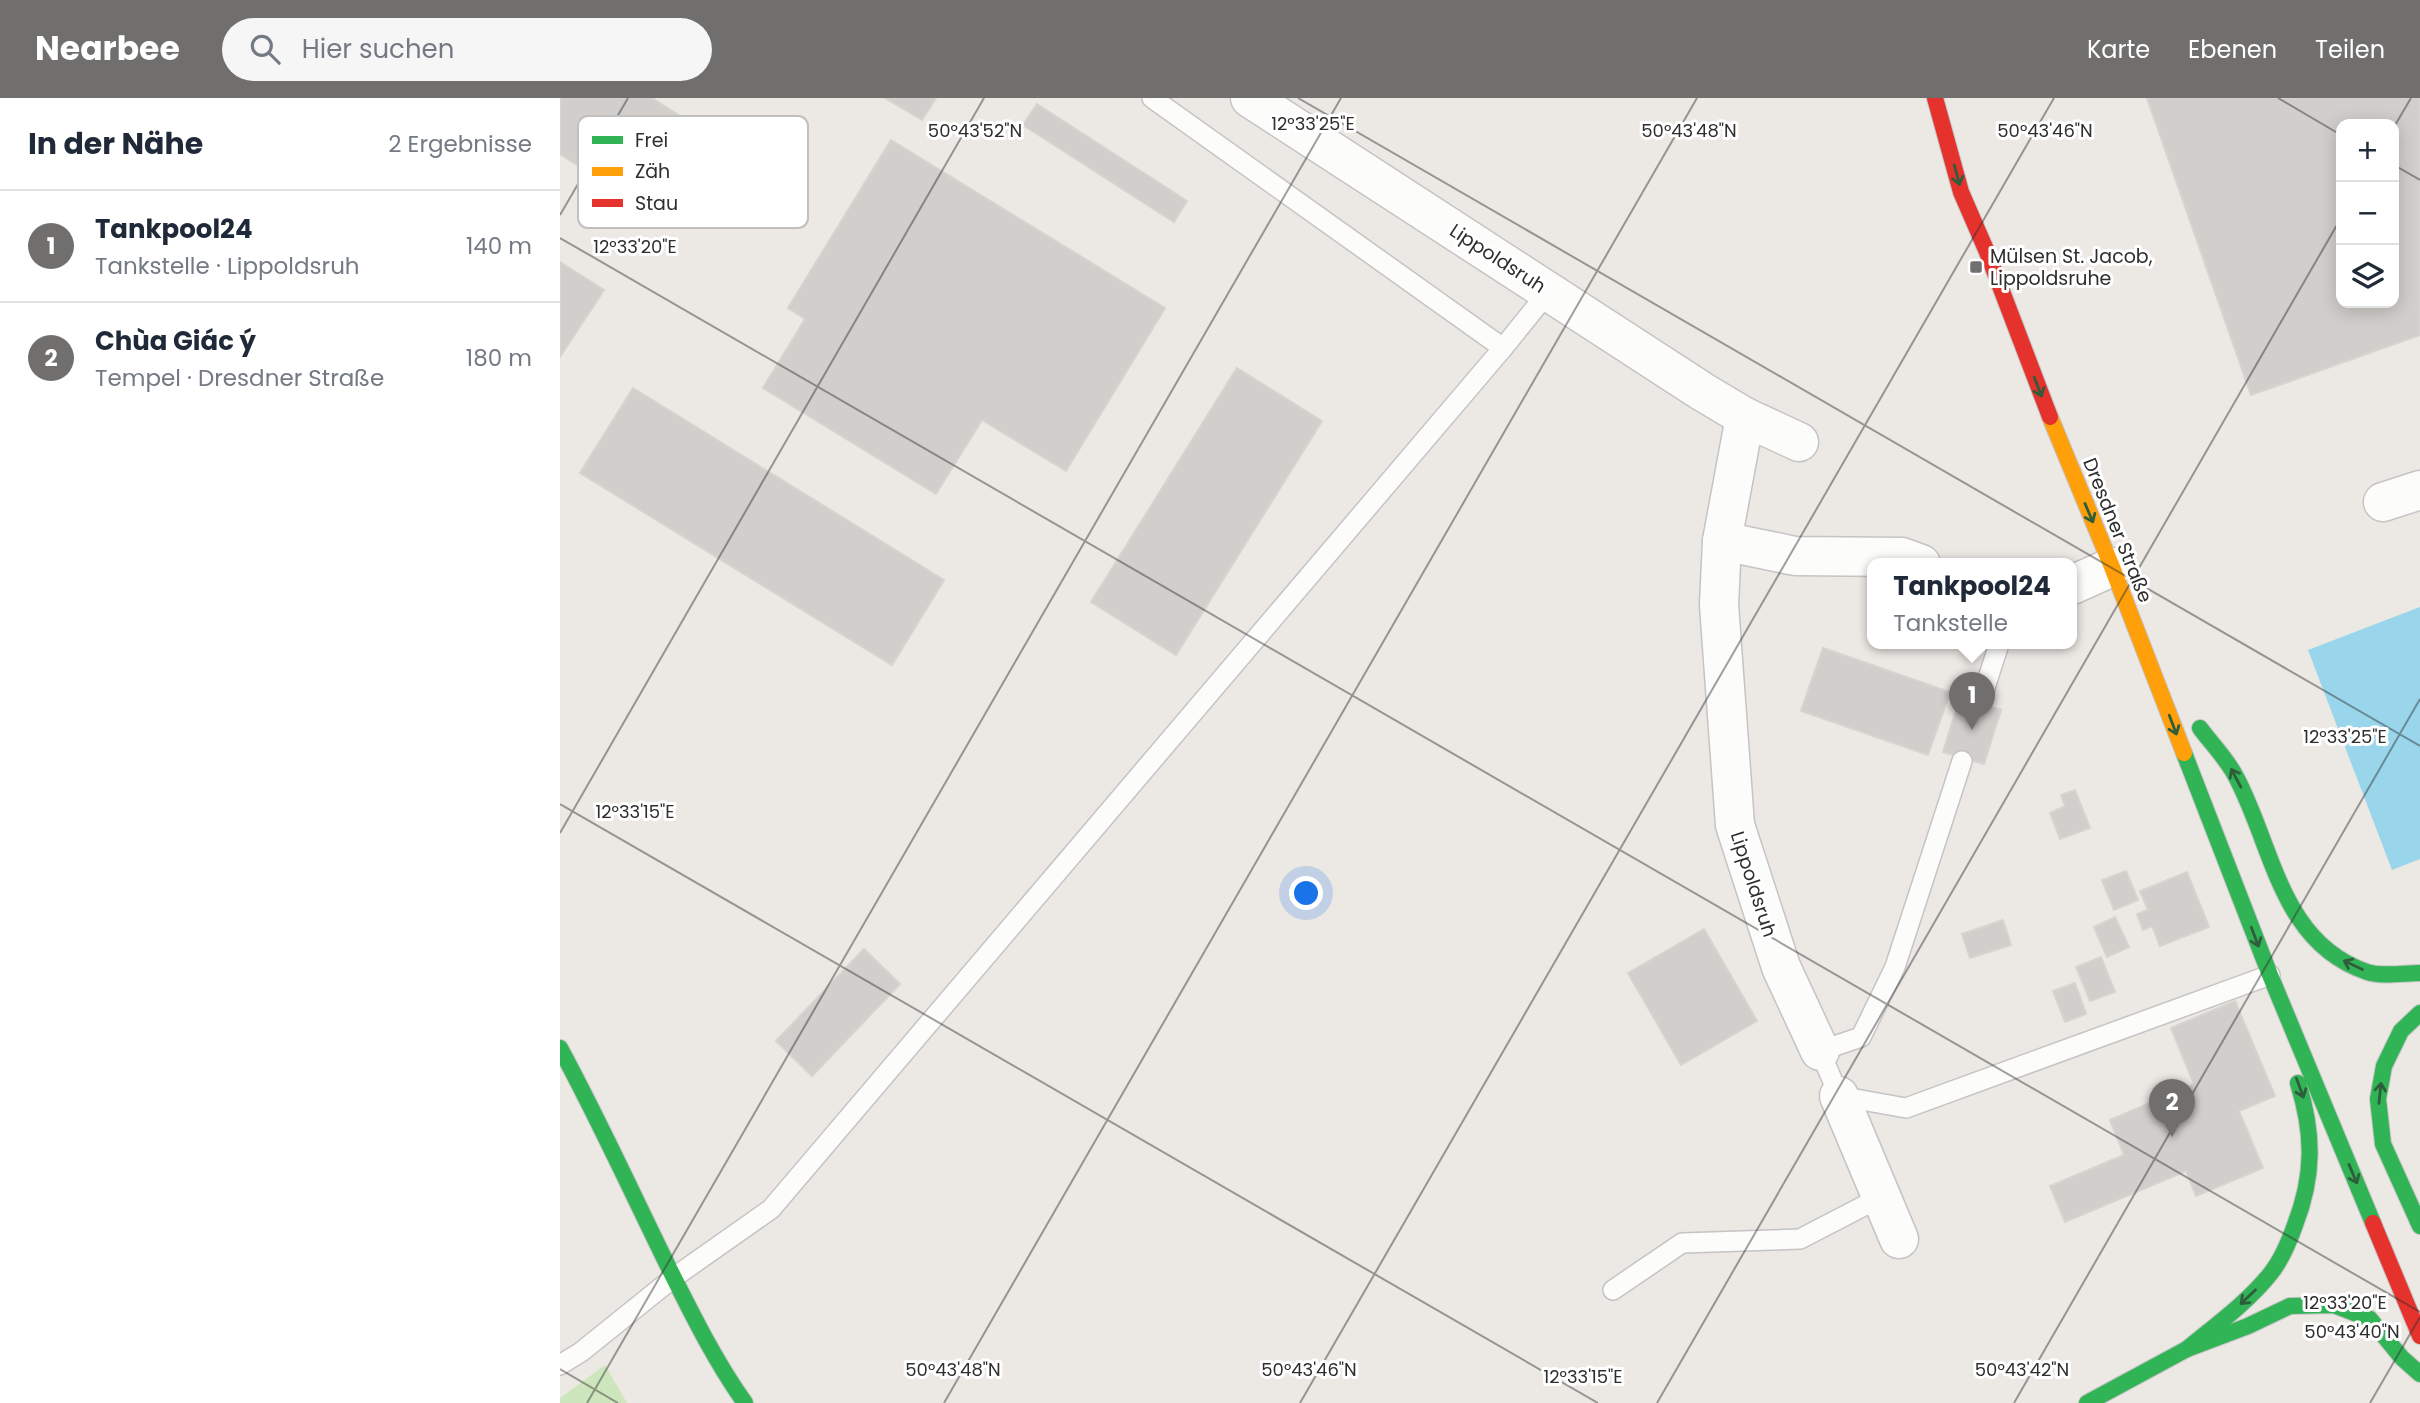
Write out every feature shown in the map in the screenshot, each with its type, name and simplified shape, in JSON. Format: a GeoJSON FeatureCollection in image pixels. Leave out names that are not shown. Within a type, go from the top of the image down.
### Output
{"type":"FeatureCollection","features":[{"type":"Feature","properties":{"kind":"main road"},"geometry":{"type":"LineString","coordinates":[[1938,103],[1970,165]]}},
{"type":"Feature","properties":{"kind":"main road","name":"Dresdner Straße"},"geometry":{"type":"LineString","coordinates":[[1938,103],[1961,192],[2112,567],[2270,975],[2420,1336]]}},
{"type":"Feature","properties":{"kind":"main road"},"geometry":{"type":"LineString","coordinates":[[2219,777],[2197,722],[2235,774],[2287,902],[2311,933],[2336,957],[2370,973],[2420,973]]}},
{"type":"Feature","properties":{"kind":"main road"},"geometry":{"type":"LineString","coordinates":[[2187,1349],[2243,1302],[2273,1271],[2297,1222],[2311,1164],[2304,1098],[2273,1016],[2270,975]]}},
{"type":"Feature","properties":{"kind":"main road"},"geometry":{"type":"LineString","coordinates":[[2420,1013],[2401,1031],[2384,1066],[2378,1099],[2383,1144],[2420,1226]]}},
{"type":"Feature","properties":{"kind":"main road"},"geometry":{"type":"LineString","coordinates":[[560,1048],[581,1085],[673,1278],[728,1380],[744,1403]]}},
{"type":"Feature","properties":{"kind":"main road"},"geometry":{"type":"LineString","coordinates":[[2087,1403],[2187,1349],[2248,1326],[2290,1306],[2334,1305],[2370,1319],[2402,1358],[2420,1374]]}},
{"type":"Feature","properties":{"kind":"street","name":"Lippoldsruh"},"geometry":{"type":"LineString","coordinates":[[1250,98],[1745,417],[1799,442]]}},
{"type":"Feature","properties":{"kind":"street","name":"Lippoldsruh"},"geometry":{"type":"LineString","coordinates":[[1745,417],[1722,541],[1719,605],[1735,825],[1781,967],[1820,1051]]}},
{"type":"Feature","properties":{"kind":"street"},"geometry":{"type":"LineString","coordinates":[[2384,502],[2420,490]]}},
{"type":"Feature","properties":{"kind":"street"},"geometry":{"type":"LineString","coordinates":[[1722,541],[1795,556],[1905,558]]}},
{"type":"Feature","properties":{"kind":"street"},"geometry":{"type":"LineString","coordinates":[[2077,583],[2112,567]]}},
{"type":"Feature","properties":{"kind":"street","name":"Lippoldsruh"},"geometry":{"type":"LineString","coordinates":[[1839,1096],[1899,1239]]}},
{"type":"Feature","properties":{"kind":"lane"},"geometry":{"type":"LineString","coordinates":[[1152,98],[1503,348]]}},
{"type":"Feature","properties":{"kind":"lane"},"geometry":{"type":"LineString","coordinates":[[560,1365],[581,1352],[673,1278],[771,1209],[1549,291]]}},
{"type":"Feature","properties":{"kind":"lane"},"geometry":{"type":"LineString","coordinates":[[1981,700],[1997,649]]}},
{"type":"Feature","properties":{"kind":"lane"},"geometry":{"type":"LineString","coordinates":[[1820,1051],[1861,1037],[1895,967],[1962,761]]}},
{"type":"Feature","properties":{"kind":"lane"},"geometry":{"type":"LineString","coordinates":[[1839,1096],[1906,1108],[2270,975]]}},
{"type":"Feature","properties":{"kind":"lane","name":"Lippoldsruh"},"geometry":{"type":"LineString","coordinates":[[1820,1051],[1839,1096]]}},
{"type":"Feature","properties":{"kind":"lane"},"geometry":{"type":"LineString","coordinates":[[1613,1290],[1682,1243],[1800,1239],[1881,1197]]}},
{"type":"Feature","properties":{"kind":"green space"},"geometry":{"type":"Polygon","coordinates":[[[605,1365],[627,1403],[560,1403],[560,1398],[605,1365]]]}},
{"type":"Feature","properties":{"kind":"water"},"geometry":{"type":"Polygon","coordinates":[[[2420,607],[2420,859],[2392,870],[2308,650],[2420,607]]]}},
{"type":"Feature","properties":{"kind":"building"},"geometry":{"type":"Polygon","coordinates":[[[560,98],[652,98],[680,116],[578,116],[578,165],[560,154],[560,98]]]}},
{"type":"Feature","properties":{"kind":"building"},"geometry":{"type":"Polygon","coordinates":[[[885,98],[936,98],[922,120],[885,98]]]}},
{"type":"Feature","properties":{"kind":"building"},"geometry":{"type":"Polygon","coordinates":[[[2147,98],[2420,98],[2420,335],[2251,395],[2147,98]]]}},
{"type":"Feature","properties":{"kind":"building"},"geometry":{"type":"Polygon","coordinates":[[[1037,104],[1187,201],[1174,222],[1023,125],[1037,104]]]}},
{"type":"Feature","properties":{"kind":"building"},"geometry":{"type":"Polygon","coordinates":[[[891,140],[1165,308],[1066,471],[982,420],[936,494],[763,388],[805,319],[788,308],[891,140]]]}},
{"type":"Feature","properties":{"kind":"building"},"geometry":{"type":"Polygon","coordinates":[[[560,262],[604,290],[560,357],[560,262]]]}},
{"type":"Feature","properties":{"kind":"building"},"geometry":{"type":"Polygon","coordinates":[[[1237,368],[1322,421],[1176,655],[1091,602],[1237,368]]]}},
{"type":"Feature","properties":{"kind":"building"},"geometry":{"type":"Polygon","coordinates":[[[633,388],[944,580],[892,665],[580,473],[633,388]]]}},
{"type":"Feature","properties":{"kind":"building"},"geometry":{"type":"Polygon","coordinates":[[[1823,648],[1950,692],[1928,755],[1801,711],[1823,648]]]}},
{"type":"Feature","properties":{"kind":"building"},"geometry":{"type":"Polygon","coordinates":[[[1960,697],[2001,710],[1984,764],[1943,752],[1960,697]]]}},
{"type":"Feature","properties":{"kind":"building"},"geometry":{"type":"Polygon","coordinates":[[[2075,790],[2090,828],[2060,839],[2050,813],[2065,806],[2061,795],[2075,790]]]}},
{"type":"Feature","properties":{"kind":"building"},"geometry":{"type":"Polygon","coordinates":[[[2126,871],[2138,900],[2114,910],[2102,880],[2126,871]]]}},
{"type":"Feature","properties":{"kind":"building"},"geometry":{"type":"Polygon","coordinates":[[[2187,872],[2209,927],[2160,946],[2152,926],[2143,930],[2137,914],[2148,910],[2140,891],[2187,872]]]}},
{"type":"Feature","properties":{"kind":"building"},"geometry":{"type":"Polygon","coordinates":[[[2115,917],[2129,947],[2107,957],[2094,927],[2115,917]]]}},
{"type":"Feature","properties":{"kind":"building"},"geometry":{"type":"Polygon","coordinates":[[[2003,920],[2011,945],[1970,958],[1962,934],[2003,920]]]}},
{"type":"Feature","properties":{"kind":"building"},"geometry":{"type":"Polygon","coordinates":[[[1704,929],[1757,1021],[1681,1065],[1628,973],[1704,929]]]}},
{"type":"Feature","properties":{"kind":"building"},"geometry":{"type":"Polygon","coordinates":[[[864,949],[900,984],[812,1076],[776,1041],[864,949]]]}},
{"type":"Feature","properties":{"kind":"building"},"geometry":{"type":"Polygon","coordinates":[[[2101,957],[2115,992],[2090,1001],[2076,967],[2101,957]]]}},
{"type":"Feature","properties":{"kind":"building"},"geometry":{"type":"Polygon","coordinates":[[[2075,983],[2086,1014],[2065,1022],[2053,991],[2075,983]]]}},
{"type":"Feature","properties":{"kind":"building"},"geometry":{"type":"Polygon","coordinates":[[[2235,1001],[2275,1096],[2239,1111],[2263,1168],[2196,1196],[2186,1171],[2065,1222],[2050,1186],[2124,1155],[2110,1120],[2194,1084],[2171,1028],[2235,1001]]]}},
{"type":"Feature","properties":{"kind":"traffic: fast"},"geometry":{"type":"LineString","coordinates":[[2200,728],[2235,775],[2282,888],[2297,915],[2315,938],[2338,958],[2367,972],[2386,975],[2420,973]]}},
{"type":"Feature","properties":{"kind":"traffic: fast"},"geometry":{"type":"LineString","coordinates":[[2184,753],[2270,975],[2373,1223]]}},
{"type":"Feature","properties":{"kind":"traffic: fast"},"geometry":{"type":"LineString","coordinates":[[2420,1013],[2401,1031],[2384,1066],[2378,1099],[2383,1144],[2420,1226]]}},
{"type":"Feature","properties":{"kind":"traffic: fast"},"geometry":{"type":"LineString","coordinates":[[560,1048],[695,1320],[745,1403]]}},
{"type":"Feature","properties":{"kind":"traffic: fast"},"geometry":{"type":"LineString","coordinates":[[2187,1349],[2262,1284],[2275,1268],[2288,1244],[2301,1207],[2309,1172],[2307,1120],[2298,1083]]}},
{"type":"Feature","properties":{"kind":"traffic: fast"},"geometry":{"type":"LineString","coordinates":[[2087,1403],[2187,1349],[2248,1326],[2290,1306],[2334,1305],[2370,1319],[2402,1358],[2420,1374]]}},
{"type":"Feature","properties":{"kind":"traffic: slow"},"geometry":{"type":"LineString","coordinates":[[2050,417],[2184,753]]}},
{"type":"Feature","properties":{"kind":"traffic: jam"},"geometry":{"type":"LineString","coordinates":[[1935,98],[1961,192],[1987,252],[2050,417]]}},
{"type":"Feature","properties":{"kind":"traffic: jam"},"geometry":{"type":"LineString","coordinates":[[2373,1223],[2420,1336]]}},
{"type":"Feature","properties":{"kind":"place","name":"Mülsen St. Jacob, Lippoldsruhe"},"geometry":{"type":"Point","coordinates":[1976,267]}},
{"type":"Feature","properties":{"kind":"place","name":"Tankpool24"},"geometry":{"type":"Point","coordinates":[1972,730]}},
{"type":"Feature","properties":{"kind":"place","name":"Chùa Giác ý"},"geometry":{"type":"Point","coordinates":[2172,1137]}}]}
